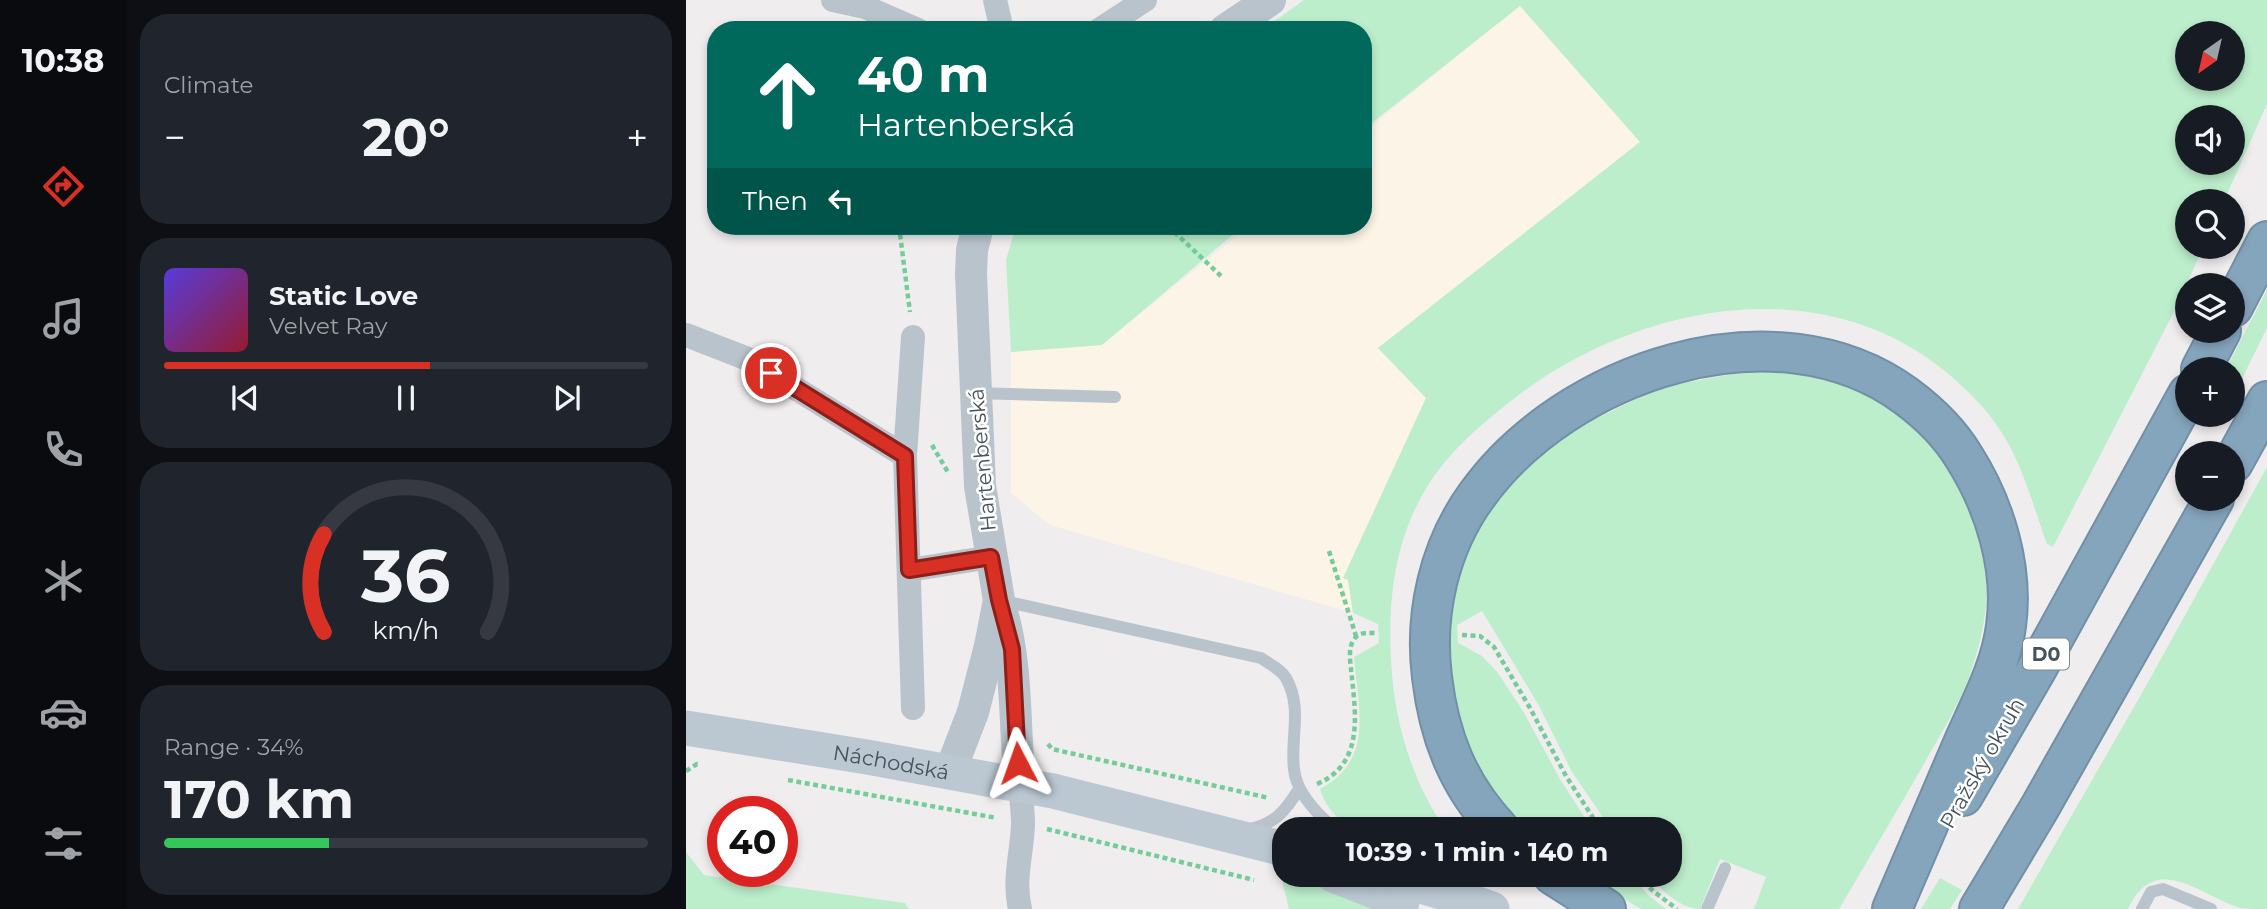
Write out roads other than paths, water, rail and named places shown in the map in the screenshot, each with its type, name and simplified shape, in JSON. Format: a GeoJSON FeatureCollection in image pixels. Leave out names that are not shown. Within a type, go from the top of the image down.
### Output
{"type":"FeatureCollection","features":[{"type":"Feature","properties":{"kind":"highway"},"geometry":{"type":"LineString","coordinates":[[2245,284],[2267,241]]}},
{"type":"Feature","properties":{"kind":"highway"},"geometry":{"type":"LineString","coordinates":[[1489,817],[1459,776],[1437,711],[1430,663],[1435,589],[1451,542],[1474,498],[1501,465],[1537,432],[1585,401],[1637,377],[1711,355],[1735,352],[1776,351],[1817,356],[1859,370],[1898,391],[1933,418],[1947,433],[1959,448],[1982,489],[1998,532],[2006,573],[2007,622],[1996,669],[1894,909]]}},
{"type":"Feature","properties":{"kind":"highway"},"geometry":{"type":"LineString","coordinates":[[2245,441],[2267,401]]}},
{"type":"Feature","properties":{"kind":"highway","name":"Pražský okruh"},"geometry":{"type":"LineString","coordinates":[[1894,909],[2035,672],[2175,418]]}},
{"type":"Feature","properties":{"kind":"highway"},"geometry":{"type":"LineString","coordinates":[[1979,909],[2040,807],[2207,511]]}},
{"type":"Feature","properties":{"kind":"highway"},"geometry":{"type":"LineString","coordinates":[[1571,887],[1605,909]]}},
{"type":"Feature","properties":{"kind":"main road","name":"Náchodská"},"geometry":{"type":"LineString","coordinates":[[686,728],[1020,785],[1220,831]]}},
{"type":"Feature","properties":{"kind":"main road"},"geometry":{"type":"LineString","coordinates":[[1220,831],[1272,846]]}},
{"type":"Feature","properties":{"kind":"main road"},"geometry":{"type":"LineString","coordinates":[[1220,831],[1272,851]]}},
{"type":"Feature","properties":{"kind":"main road"},"geometry":{"type":"LineString","coordinates":[[1364,887],[1421,909]]}},
{"type":"Feature","properties":{"kind":"main road"},"geometry":{"type":"LineString","coordinates":[[1443,887],[1492,909]]}},
{"type":"Feature","properties":{"kind":"street"},"geometry":{"type":"LineString","coordinates":[[833,0],[892,21]]}},
{"type":"Feature","properties":{"kind":"street"},"geometry":{"type":"LineString","coordinates":[[995,0],[1000,21]]}},
{"type":"Feature","properties":{"kind":"street"},"geometry":{"type":"LineString","coordinates":[[1113,21],[1145,0]]}},
{"type":"Feature","properties":{"kind":"street"},"geometry":{"type":"LineString","coordinates":[[1238,21],[1270,0]]}},
{"type":"Feature","properties":{"kind":"street","name":"Hartenberská"},"geometry":{"type":"LineString","coordinates":[[950,772],[972,712],[999,600],[980,486],[971,274],[976,235]]}},
{"type":"Feature","properties":{"kind":"street"},"geometry":{"type":"LineString","coordinates":[[686,335],[748,359],[905,456]]}},
{"type":"Feature","properties":{"kind":"street"},"geometry":{"type":"LineString","coordinates":[[913,337],[905,456],[913,708]]}},
{"type":"Feature","properties":{"kind":"street"},"geometry":{"type":"LineString","coordinates":[[909,570],[991,557]]}},
{"type":"Feature","properties":{"kind":"street"},"geometry":{"type":"LineString","coordinates":[[999,600],[1009,635],[1013,663],[1023,825],[1016,881],[1020,909]]}},
{"type":"Feature","properties":{"kind":"lane"},"geometry":{"type":"LineString","coordinates":[[976,393],[1115,397]]}},
{"type":"Feature","properties":{"kind":"lane"},"geometry":{"type":"LineString","coordinates":[[999,600],[1261,658],[1286,676],[1296,709],[1294,769],[1299,789],[1321,817]]}},
{"type":"Feature","properties":{"kind":"lane"},"geometry":{"type":"LineString","coordinates":[[1220,831],[1253,829],[1272,822],[1287,808],[1299,789]]}},
{"type":"Feature","properties":{"kind":"lane"},"geometry":{"type":"LineString","coordinates":[[1707,909],[1725,868]]}},
{"type":"Feature","properties":{"kind":"lane"},"geometry":{"type":"LineString","coordinates":[[2141,909],[2151,892],[2163,889],[2211,909]]}}]}
